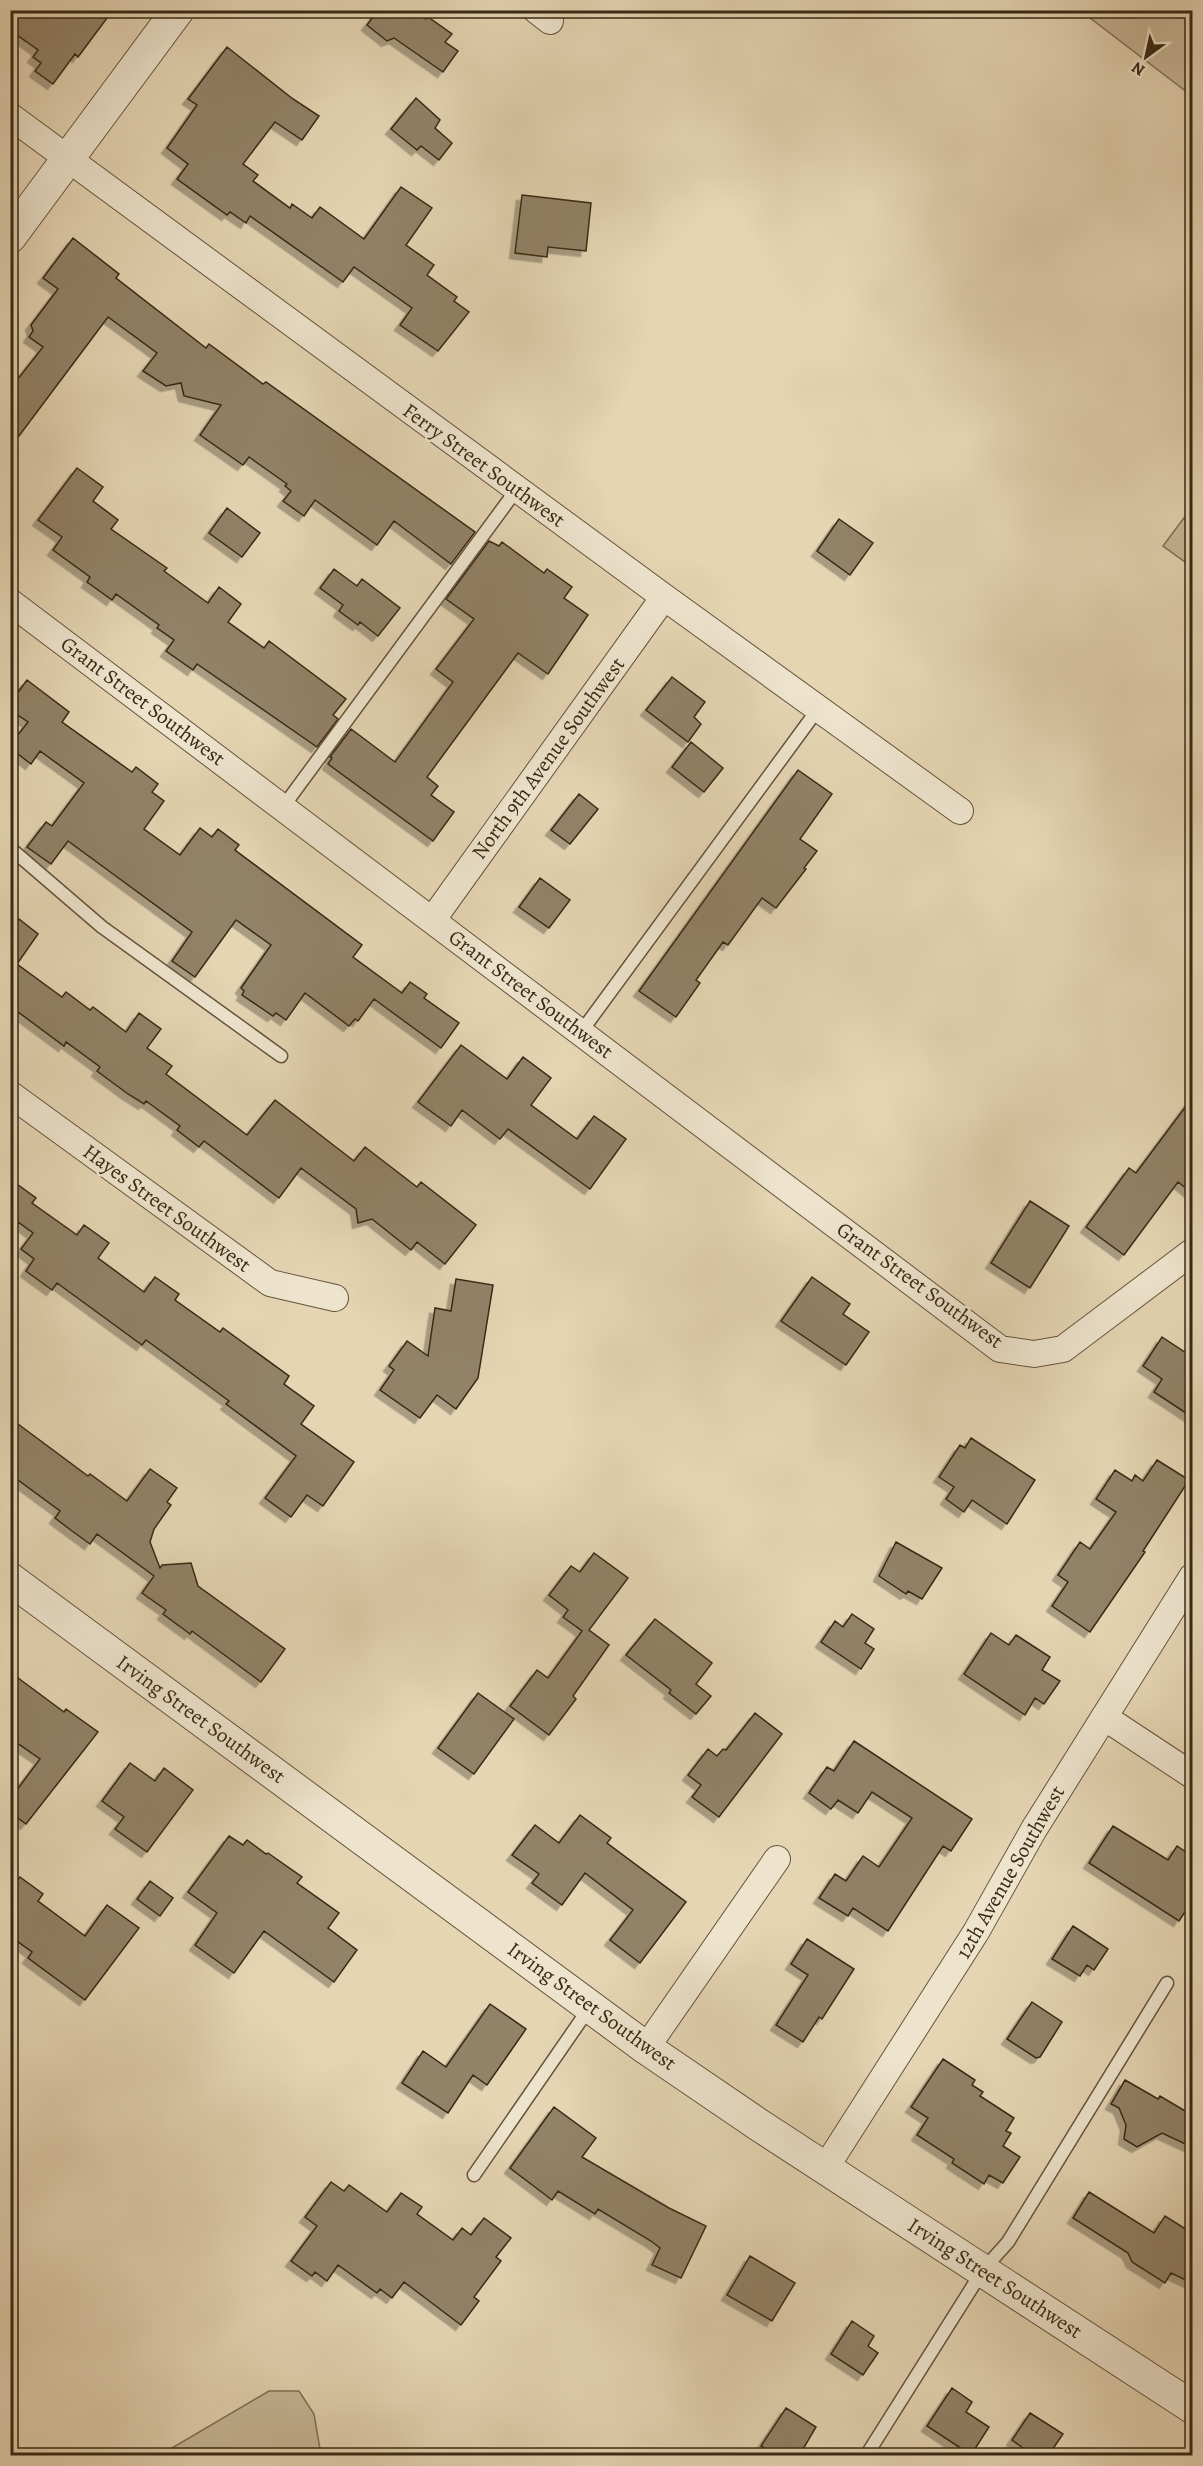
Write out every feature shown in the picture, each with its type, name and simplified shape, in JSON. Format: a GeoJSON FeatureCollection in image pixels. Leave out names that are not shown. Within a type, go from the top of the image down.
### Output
{"type":"FeatureCollection","features":[{"type":"Feature","properties":{"kind":"street"},"geometry":{"type":"LineString","coordinates":[[10,237],[178,10]]}},
{"type":"Feature","properties":{"kind":"street","name":"Ferry Street Southwest"},"geometry":{"type":"LineString","coordinates":[[10,116],[664,597],[960,810]]}},
{"type":"Feature","properties":{"kind":"street","name":"North 9th Avenue Southwest"},"geometry":{"type":"LineString","coordinates":[[433,919],[664,597]]}},
{"type":"Feature","properties":{"kind":"street","name":"Grant Street Southwest"},"geometry":{"type":"LineString","coordinates":[[10,602],[1000,1349],[1034,1354],[1063,1348],[1192,1252]]}},
{"type":"Feature","properties":{"kind":"street","name":"Hayes Street Southwest"},"geometry":{"type":"LineString","coordinates":[[10,1094],[270,1283],[335,1298]]}},
{"type":"Feature","properties":{"kind":"street","name":"12th Avenue Southwest"},"geometry":{"type":"LineString","coordinates":[[826,2167],[976,1932],[1034,1829],[1192,1577]]}},
{"type":"Feature","properties":{"kind":"street","name":"Irving Street Southwest"},"geometry":{"type":"LineString","coordinates":[[10,1579],[646,2048],[1192,2407]]}},
{"type":"Feature","properties":{"kind":"street"},"geometry":{"type":"LineString","coordinates":[[1104,1717],[1192,1775]]}},
{"type":"Feature","properties":{"kind":"street"},"geometry":{"type":"LineString","coordinates":[[646,2048],[777,1859]]}},
{"type":"Feature","properties":{"kind":"lane"},"geometry":{"type":"LineString","coordinates":[[283,807],[517,489]]}},
{"type":"Feature","properties":{"kind":"lane"},"geometry":{"type":"LineString","coordinates":[[581,1032],[818,709]]}},
{"type":"Feature","properties":{"kind":"lane"},"geometry":{"type":"LineString","coordinates":[[10,848],[102,927],[281,1056]]}},
{"type":"Feature","properties":{"kind":"lane"},"geometry":{"type":"LineString","coordinates":[[866,2456],[983,2270],[1008,2242],[1167,1983]]}},
{"type":"Feature","properties":{"kind":"lane"},"geometry":{"type":"LineString","coordinates":[[474,2175],[590,2006]]}},
{"type":"Feature","properties":{"kind":"shaded area"},"geometry":{"type":"Polygon","coordinates":[[[1081,11],[1192,11],[1192,96],[1081,11]]]}},
{"type":"Feature","properties":{"kind":"shaded area"},"geometry":{"type":"Polygon","coordinates":[[[1192,507],[1192,567],[1163,546],[1192,507]]]}},
{"type":"Feature","properties":{"kind":"shaded area"},"geometry":{"type":"Polygon","coordinates":[[[269,2391],[299,2391],[314,2414],[321,2455],[160,2455],[269,2391]]]}},
{"type":"Feature","properties":{"kind":"building"},"geometry":{"type":"Polygon","coordinates":[[[10,10],[113,10],[78,57],[75,54],[53,84],[35,71],[41,63],[33,57],[38,50],[10,30],[10,10]]]}},
{"type":"Feature","properties":{"kind":"building"},"geometry":{"type":"Polygon","coordinates":[[[378,10],[415,10],[452,34],[445,42],[458,51],[443,72],[394,38],[387,41],[367,25],[378,10]]]}},
{"type":"Feature","properties":{"kind":"building"},"geometry":{"type":"Polygon","coordinates":[[[227,47],[293,99],[319,116],[302,140],[275,122],[243,164],[258,175],[253,181],[290,208],[292,204],[312,218],[320,207],[364,239],[401,187],[432,208],[406,245],[434,265],[427,275],[457,297],[454,301],[469,312],[438,351],[400,325],[412,308],[354,267],[343,282],[250,216],[246,223],[230,212],[227,215],[177,179],[188,164],[167,148],[197,105],[188,99],[227,47]]]}},
{"type":"Feature","properties":{"kind":"building"},"geometry":{"type":"Polygon","coordinates":[[[416,98],[440,120],[435,128],[452,143],[439,160],[421,146],[417,150],[391,129],[416,98]]]}},
{"type":"Feature","properties":{"kind":"building"},"geometry":{"type":"Polygon","coordinates":[[[522,195],[591,203],[586,251],[548,247],[547,257],[515,253],[522,195]]]}},
{"type":"Feature","properties":{"kind":"building"},"geometry":{"type":"Polygon","coordinates":[[[73,238],[119,274],[116,278],[206,348],[209,344],[263,384],[266,382],[475,532],[451,564],[394,521],[377,545],[315,500],[304,516],[283,501],[291,491],[285,486],[287,484],[249,457],[243,465],[200,435],[221,405],[184,396],[181,383],[166,386],[143,371],[157,353],[108,317],[10,448],[10,389],[43,347],[29,337],[33,331],[31,325],[58,289],[43,278],[73,238]]]}},
{"type":"Feature","properties":{"kind":"building"},"geometry":{"type":"Polygon","coordinates":[[[77,468],[103,487],[93,501],[118,520],[111,529],[167,568],[164,571],[208,603],[219,587],[241,604],[228,622],[264,648],[269,641],[346,699],[333,715],[338,719],[317,747],[197,664],[193,670],[166,651],[174,640],[157,628],[159,625],[116,594],[112,600],[87,582],[90,577],[53,550],[62,537],[38,520],[77,468]]]}},
{"type":"Feature","properties":{"kind":"building"},"geometry":{"type":"Polygon","coordinates":[[[227,508],[260,533],[242,557],[209,533],[227,508]]]}},
{"type":"Feature","properties":{"kind":"building"},"geometry":{"type":"Polygon","coordinates":[[[839,519],[873,543],[850,575],[817,551],[839,519]]]}},
{"type":"Feature","properties":{"kind":"building"},"geometry":{"type":"Polygon","coordinates":[[[489,541],[499,546],[502,542],[544,573],[547,569],[572,587],[564,598],[588,615],[548,674],[518,653],[427,777],[438,786],[431,795],[454,812],[433,841],[328,764],[332,758],[330,757],[351,729],[395,762],[453,682],[436,669],[474,619],[446,599],[489,541]]]}},
{"type":"Feature","properties":{"kind":"building"},"geometry":{"type":"Polygon","coordinates":[[[334,569],[357,586],[362,579],[400,608],[378,636],[360,622],[358,625],[339,611],[343,605],[320,588],[334,569]]]}},
{"type":"Feature","properties":{"kind":"building"},"geometry":{"type":"Polygon","coordinates":[[[672,677],[705,702],[694,717],[701,724],[688,742],[646,710],[672,677]]]}},
{"type":"Feature","properties":{"kind":"building"},"geometry":{"type":"Polygon","coordinates":[[[27,680],[69,712],[62,722],[132,772],[136,767],[158,784],[152,792],[164,801],[144,829],[180,855],[200,828],[212,837],[218,829],[239,845],[235,850],[362,945],[353,957],[402,993],[410,982],[427,994],[424,998],[459,1023],[441,1048],[374,999],[358,1021],[355,1019],[349,1026],[305,993],[286,1020],[276,1013],[273,1016],[242,995],[244,991],[241,988],[271,945],[236,920],[195,977],[172,961],[192,932],[68,841],[51,864],[27,847],[46,822],[52,826],[84,783],[40,751],[31,764],[10,748],[28,722],[10,710],[10,703],[27,680]]]}},
{"type":"Feature","properties":{"kind":"building"},"geometry":{"type":"Polygon","coordinates":[[[691,742],[723,768],[704,792],[672,767],[691,742]]]}},
{"type":"Feature","properties":{"kind":"building"},"geometry":{"type":"Polygon","coordinates":[[[798,770],[832,794],[800,839],[817,851],[776,908],[762,898],[728,945],[723,942],[696,980],[700,983],[676,1017],[639,991],[798,770]]]}},
{"type":"Feature","properties":{"kind":"building"},"geometry":{"type":"Polygon","coordinates":[[[579,794],[598,809],[570,844],[551,830],[579,794]]]}},
{"type":"Feature","properties":{"kind":"building"},"geometry":{"type":"Polygon","coordinates":[[[540,878],[570,900],[549,928],[519,907],[540,878]]]}},
{"type":"Feature","properties":{"kind":"building"},"geometry":{"type":"Polygon","coordinates":[[[19,919],[38,934],[17,964],[62,997],[66,992],[90,1010],[93,1007],[126,1032],[139,1013],[161,1029],[147,1048],[172,1066],[166,1074],[247,1135],[275,1100],[354,1161],[365,1147],[417,1187],[421,1182],[476,1225],[445,1264],[417,1242],[411,1250],[372,1219],[358,1223],[356,1209],[301,1168],[279,1198],[204,1141],[199,1147],[177,1130],[180,1126],[146,1101],[144,1104],[128,1094],[97,1071],[100,1067],[66,1042],[64,1046],[10,1006],[10,931],[19,919]]]}},
{"type":"Feature","properties":{"kind":"building"},"geometry":{"type":"Polygon","coordinates":[[[461,1045],[507,1079],[523,1057],[551,1078],[531,1105],[577,1139],[594,1116],[626,1139],[590,1189],[508,1129],[500,1139],[462,1110],[451,1126],[418,1102],[461,1045]]]}},
{"type":"Feature","properties":{"kind":"building"},"geometry":{"type":"Polygon","coordinates":[[[1192,1098],[1192,1193],[1178,1182],[1124,1255],[1086,1227],[1129,1168],[1136,1173],[1192,1098]]]}},
{"type":"Feature","properties":{"kind":"building"},"geometry":{"type":"Polygon","coordinates":[[[10,1179],[36,1198],[32,1203],[77,1235],[84,1225],[109,1243],[98,1258],[144,1292],[155,1277],[179,1294],[175,1300],[220,1332],[223,1328],[289,1376],[284,1384],[314,1406],[301,1424],[354,1462],[323,1506],[307,1495],[291,1517],[265,1498],[296,1456],[226,1404],[229,1401],[146,1340],[142,1345],[57,1283],[52,1290],[26,1271],[34,1259],[21,1249],[33,1233],[18,1222],[10,1233],[10,1179]]]}},
{"type":"Feature","properties":{"kind":"building"},"geometry":{"type":"Polygon","coordinates":[[[1030,1201],[1069,1226],[1030,1288],[991,1263],[1030,1201]]]}},
{"type":"Feature","properties":{"kind":"building"},"geometry":{"type":"Polygon","coordinates":[[[812,1277],[850,1304],[843,1314],[869,1332],[846,1365],[781,1321],[812,1277]]]}},
{"type":"Feature","properties":{"kind":"building"},"geometry":{"type":"Polygon","coordinates":[[[456,1279],[493,1285],[478,1378],[456,1409],[437,1395],[420,1418],[380,1390],[394,1370],[389,1366],[407,1341],[428,1356],[435,1308],[451,1311],[456,1279]]]}},
{"type":"Feature","properties":{"kind":"building"},"geometry":{"type":"Polygon","coordinates":[[[1162,1337],[1192,1357],[1192,1417],[1154,1392],[1162,1379],[1143,1366],[1162,1337]]]}},
{"type":"Feature","properties":{"kind":"building"},"geometry":{"type":"Polygon","coordinates":[[[10,1418],[88,1476],[90,1474],[127,1501],[150,1469],[177,1488],[167,1502],[171,1505],[154,1529],[150,1542],[160,1568],[162,1565],[191,1563],[198,1586],[285,1649],[261,1682],[192,1631],[190,1634],[163,1614],[166,1610],[142,1593],[154,1576],[97,1534],[90,1544],[55,1518],[60,1511],[10,1474],[10,1418]]]}},
{"type":"Feature","properties":{"kind":"building"},"geometry":{"type":"Polygon","coordinates":[[[971,1438],[1035,1480],[1007,1524],[972,1500],[964,1512],[946,1499],[954,1487],[939,1477],[960,1445],[965,1448],[971,1438]]]}},
{"type":"Feature","properties":{"kind":"building"},"geometry":{"type":"Polygon","coordinates":[[[1157,1460],[1189,1480],[1143,1551],[1145,1552],[1090,1632],[1052,1606],[1068,1582],[1058,1575],[1080,1542],[1090,1549],[1116,1512],[1096,1499],[1115,1470],[1132,1481],[1135,1475],[1143,1481],[1157,1460]]]}},
{"type":"Feature","properties":{"kind":"building"},"geometry":{"type":"Polygon","coordinates":[[[896,1542],[942,1568],[922,1599],[908,1591],[906,1594],[879,1576],[896,1542]]]}},
{"type":"Feature","properties":{"kind":"building"},"geometry":{"type":"Polygon","coordinates":[[[594,1553],[628,1578],[589,1630],[609,1645],[573,1696],[576,1699],[549,1735],[510,1706],[537,1670],[548,1678],[582,1631],[563,1617],[568,1610],[549,1595],[571,1566],[580,1572],[594,1553]]]}},
{"type":"Feature","properties":{"kind":"building"},"geometry":{"type":"Polygon","coordinates":[[[852,1614],[874,1629],[865,1643],[874,1649],[861,1669],[821,1642],[835,1621],[843,1627],[852,1614]]]}},
{"type":"Feature","properties":{"kind":"building"},"geometry":{"type":"Polygon","coordinates":[[[655,1619],[712,1663],[696,1684],[711,1696],[696,1714],[669,1693],[671,1690],[626,1655],[655,1619]]]}},
{"type":"Feature","properties":{"kind":"building"},"geometry":{"type":"Polygon","coordinates":[[[991,1633],[1009,1645],[1016,1635],[1050,1657],[1042,1670],[1060,1681],[1044,1704],[1035,1698],[1025,1715],[964,1674],[991,1633]]]}},
{"type":"Feature","properties":{"kind":"building"},"geometry":{"type":"Polygon","coordinates":[[[10,1672],[64,1712],[66,1709],[98,1732],[26,1824],[10,1812],[10,1799],[40,1759],[10,1738],[10,1672]]]}},
{"type":"Feature","properties":{"kind":"building"},"geometry":{"type":"Polygon","coordinates":[[[478,1693],[514,1719],[474,1774],[438,1748],[478,1693]]]}},
{"type":"Feature","properties":{"kind":"building"},"geometry":{"type":"Polygon","coordinates":[[[755,1713],[782,1734],[719,1817],[692,1797],[701,1785],[688,1775],[708,1749],[717,1756],[723,1749],[726,1750],[755,1713]]]}},
{"type":"Feature","properties":{"kind":"building"},"geometry":{"type":"Polygon","coordinates":[[[854,1741],[972,1819],[951,1851],[943,1846],[888,1931],[853,1908],[848,1916],[819,1898],[835,1874],[846,1881],[863,1856],[879,1867],[912,1818],[872,1792],[858,1813],[838,1800],[831,1809],[809,1793],[827,1767],[834,1771],[854,1741]]]}},
{"type":"Feature","properties":{"kind":"building"},"geometry":{"type":"Polygon","coordinates":[[[130,1763],[155,1781],[164,1768],[193,1790],[147,1852],[115,1829],[124,1817],[102,1801],[130,1763]]]}},
{"type":"Feature","properties":{"kind":"building"},"geometry":{"type":"Polygon","coordinates":[[[580,1815],[611,1838],[607,1843],[686,1902],[640,1963],[610,1940],[633,1910],[585,1873],[562,1905],[532,1883],[539,1874],[512,1855],[535,1825],[559,1843],[580,1815]]]}},
{"type":"Feature","properties":{"kind":"building"},"geometry":{"type":"Polygon","coordinates":[[[1113,1826],[1168,1860],[1177,1846],[1192,1856],[1192,1901],[1179,1921],[1089,1863],[1113,1826]]]}},
{"type":"Feature","properties":{"kind":"building"},"geometry":{"type":"Polygon","coordinates":[[[229,1836],[243,1845],[247,1840],[266,1854],[268,1853],[302,1877],[297,1883],[339,1913],[328,1928],[357,1950],[334,1982],[264,1931],[234,1973],[195,1945],[217,1913],[188,1892],[229,1836]]]}},
{"type":"Feature","properties":{"kind":"building"},"geometry":{"type":"Polygon","coordinates":[[[20,1877],[43,1894],[38,1901],[85,1936],[107,1905],[139,1928],[85,2000],[28,1958],[32,1952],[10,1936],[10,1889],[20,1877]]]}},
{"type":"Feature","properties":{"kind":"building"},"geometry":{"type":"Polygon","coordinates":[[[150,1881],[173,1898],[160,1916],[137,1899],[150,1881]]]}},
{"type":"Feature","properties":{"kind":"building"},"geometry":{"type":"Polygon","coordinates":[[[1073,1926],[1108,1949],[1094,1970],[1087,1965],[1080,1976],[1052,1959],[1073,1926]]]}},
{"type":"Feature","properties":{"kind":"building"},"geometry":{"type":"Polygon","coordinates":[[[807,1939],[854,1969],[822,2019],[819,2017],[803,2042],[776,2025],[808,1975],[791,1964],[807,1939]]]}},
{"type":"Feature","properties":{"kind":"building"},"geometry":{"type":"Polygon","coordinates":[[[1032,2002],[1062,2022],[1040,2057],[1036,2058],[1007,2039],[1032,2002]]]}},
{"type":"Feature","properties":{"kind":"building"},"geometry":{"type":"Polygon","coordinates":[[[490,2004],[526,2029],[487,2085],[473,2075],[448,2113],[402,2083],[423,2051],[446,2067],[490,2004]]]}},
{"type":"Feature","properties":{"kind":"building"},"geometry":{"type":"Polygon","coordinates":[[[943,2059],[975,2080],[972,2085],[983,2092],[980,2096],[1014,2118],[1006,2131],[1011,2133],[1003,2146],[1020,2157],[1003,2183],[989,2175],[984,2184],[952,2163],[954,2159],[917,2135],[928,2118],[911,2107],[943,2059]]]}},
{"type":"Feature","properties":{"kind":"building"},"geometry":{"type":"Polygon","coordinates":[[[1125,2080],[1158,2099],[1160,2096],[1192,2115],[1192,2147],[1162,2133],[1137,2147],[1124,2139],[1126,2125],[1119,2108],[1111,2104],[1125,2080]]]}},
{"type":"Feature","properties":{"kind":"building"},"geometry":{"type":"Polygon","coordinates":[[[554,2107],[596,2138],[582,2157],[669,2208],[706,2226],[681,2278],[652,2265],[660,2248],[651,2241],[598,2209],[595,2214],[558,2191],[552,2200],[510,2168],[554,2107]]]}},
{"type":"Feature","properties":{"kind":"building"},"geometry":{"type":"Polygon","coordinates":[[[331,2182],[344,2191],[349,2185],[387,2212],[401,2193],[422,2207],[417,2214],[453,2240],[462,2228],[471,2235],[484,2218],[511,2238],[496,2257],[501,2261],[474,2297],[479,2301],[461,2325],[404,2282],[392,2298],[380,2289],[377,2293],[338,2265],[327,2281],[315,2272],[312,2276],[291,2261],[317,2226],[305,2217],[331,2182]]]}},
{"type":"Feature","properties":{"kind":"building"},"geometry":{"type":"Polygon","coordinates":[[[1089,2192],[1154,2233],[1165,2216],[1192,2233],[1192,2283],[1171,2273],[1165,2283],[1132,2262],[1128,2253],[1073,2218],[1089,2192]]]}},
{"type":"Feature","properties":{"kind":"building"},"geometry":{"type":"Polygon","coordinates":[[[750,2256],[795,2283],[772,2321],[727,2295],[750,2256]]]}},
{"type":"Feature","properties":{"kind":"building"},"geometry":{"type":"Polygon","coordinates":[[[852,2321],[874,2336],[868,2346],[878,2353],[863,2375],[831,2354],[852,2321]]]}},
{"type":"Feature","properties":{"kind":"building"},"geometry":{"type":"Polygon","coordinates":[[[952,2388],[972,2402],[966,2412],[989,2427],[971,2455],[927,2426],[952,2388]]]}},
{"type":"Feature","properties":{"kind":"building"},"geometry":{"type":"Polygon","coordinates":[[[786,2408],[816,2427],[799,2456],[777,2456],[761,2446],[786,2408]]]}},
{"type":"Feature","properties":{"kind":"building"},"geometry":{"type":"Polygon","coordinates":[[[1030,2413],[1063,2434],[1048,2456],[1034,2456],[1012,2440],[1030,2413]]]}}]}
